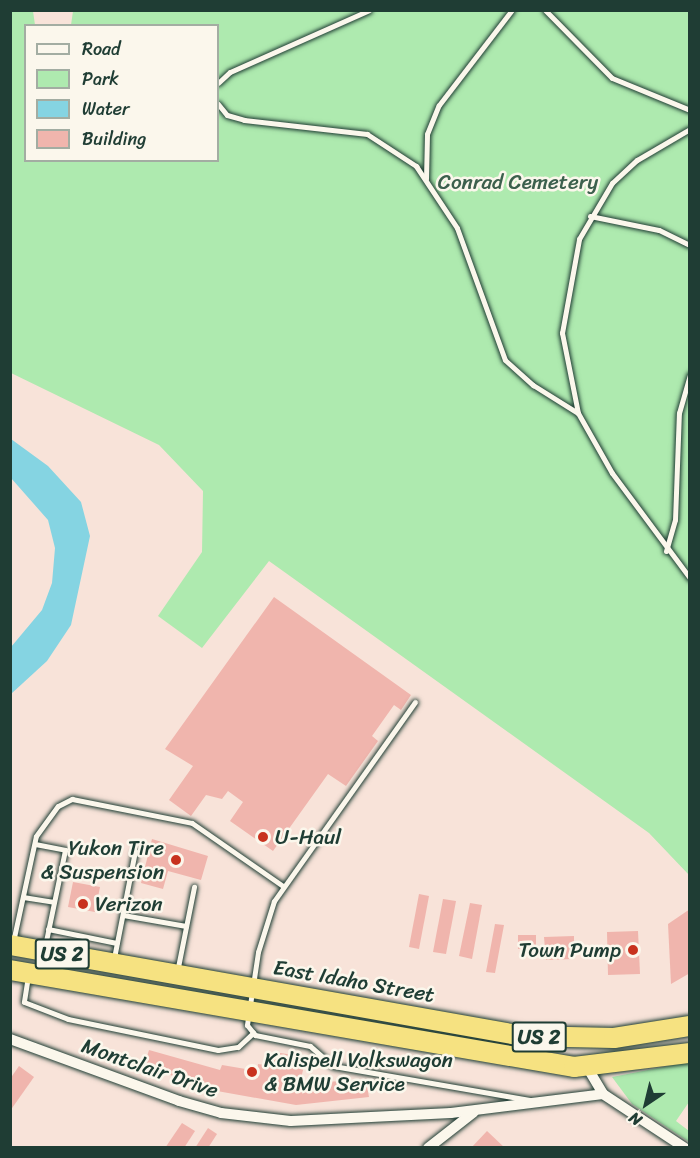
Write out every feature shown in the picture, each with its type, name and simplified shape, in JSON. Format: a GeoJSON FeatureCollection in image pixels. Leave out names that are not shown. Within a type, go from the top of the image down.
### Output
{"type":"FeatureCollection","features":[{"type":"Feature","properties":{"kind":"highway","name":"East Idaho Street"},"geometry":{"type":"LineString","coordinates":[[11,946],[554,1039],[614,1038],[690,1026]]}},
{"type":"Feature","properties":{"kind":"highway","name":"US 2"},"geometry":{"type":"LineString","coordinates":[[20,972],[587,1067],[690,1053]]}},
{"type":"Feature","properties":{"kind":"highway"},"geometry":{"type":"LineString","coordinates":[[78,982],[112,976],[226,990],[252,987]]}},
{"type":"Feature","properties":{"kind":"street","name":"Montclair Drive"},"geometry":{"type":"LineString","coordinates":[[10,1040],[221,1113],[291,1121],[536,1105],[603,1094]]}},
{"type":"Feature","properties":{"kind":"street"},"geometry":{"type":"LineString","coordinates":[[587,1067],[603,1094],[680,1146]]}},
{"type":"Feature","properties":{"kind":"street"},"geometry":{"type":"LineString","coordinates":[[428,1148],[469,1114],[486,1108]]}},
{"type":"Feature","properties":{"kind":"lane"},"geometry":{"type":"LineString","coordinates":[[219,82],[230,72],[369,10]]}},
{"type":"Feature","properties":{"kind":"lane"},"geometry":{"type":"LineString","coordinates":[[426,179],[428,134],[439,105],[512,10]]}},
{"type":"Feature","properties":{"kind":"lane"},"geometry":{"type":"LineString","coordinates":[[545,10],[612,78],[690,110]]}},
{"type":"Feature","properties":{"kind":"lane"},"geometry":{"type":"LineString","coordinates":[[219,105],[227,115],[244,120],[367,134],[402,154],[426,179],[457,228],[505,360],[532,385],[578,412]]}},
{"type":"Feature","properties":{"kind":"lane"},"geometry":{"type":"LineString","coordinates":[[690,129],[630,165],[590,216],[573,257],[562,333],[578,412],[666,551],[690,578]]}},
{"type":"Feature","properties":{"kind":"lane"},"geometry":{"type":"LineString","coordinates":[[590,216],[659,230],[690,246]]}},
{"type":"Feature","properties":{"kind":"lane"},"geometry":{"type":"LineString","coordinates":[[666,551],[675,520],[679,413],[690,375]]}},
{"type":"Feature","properties":{"kind":"lane"},"geometry":{"type":"LineString","coordinates":[[253,1033],[248,1011],[262,933],[283,886],[416,702]]}},
{"type":"Feature","properties":{"kind":"lane"},"geometry":{"type":"LineString","coordinates":[[11,946],[34,844],[44,821],[72,799],[192,824],[283,886]]}},
{"type":"Feature","properties":{"kind":"lane"},"geometry":{"type":"LineString","coordinates":[[34,844],[65,850],[45,951]]}},
{"type":"Feature","properties":{"kind":"lane"},"geometry":{"type":"LineString","coordinates":[[113,963],[135,851]]}},
{"type":"Feature","properties":{"kind":"lane"},"geometry":{"type":"LineString","coordinates":[[176,974],[194,887]]}},
{"type":"Feature","properties":{"kind":"lane"},"geometry":{"type":"LineString","coordinates":[[23,897],[54,902]]}},
{"type":"Feature","properties":{"kind":"lane"},"geometry":{"type":"LineString","coordinates":[[123,915],[186,926]]}},
{"type":"Feature","properties":{"kind":"lane"},"geometry":{"type":"LineString","coordinates":[[48,928],[117,943]]}},
{"type":"Feature","properties":{"kind":"lane"},"geometry":{"type":"LineString","coordinates":[[20,972],[24,1002],[68,1019],[218,1050],[238,1047],[253,1033]]}},
{"type":"Feature","properties":{"kind":"lane"},"geometry":{"type":"LineString","coordinates":[[253,1033],[310,1046],[333,1066],[497,1090],[536,1105]]}},
{"type":"Feature","properties":{"kind":"green space","name":"Conrad Cemetery"},"geometry":{"type":"Polygon","coordinates":[[[11,11],[33,11],[35,24],[24,24],[24,162],[219,162],[219,24],[71,24],[73,11],[689,11],[689,875],[649,833],[269,561],[202,648],[158,616],[202,552],[203,491],[159,445],[11,373],[11,11]]]}},
{"type":"Feature","properties":{"kind":"green space"},"geometry":{"type":"Polygon","coordinates":[[[689,1062],[689,1102],[676,1121],[689,1131],[689,1142],[632,1104],[612,1077],[689,1062]]]}},
{"type":"Feature","properties":{"kind":"water"},"geometry":{"type":"Polygon","coordinates":[[[11,439],[48,466],[81,502],[90,536],[71,625],[47,661],[11,694],[11,647],[42,610],[52,583],[55,548],[48,520],[11,478],[11,439]]]}},
{"type":"Feature","properties":{"kind":"building"},"geometry":{"type":"Polygon","coordinates":[[[274,597],[411,695],[401,710],[394,705],[372,736],[378,741],[346,786],[328,774],[273,851],[230,821],[243,802],[228,791],[222,799],[206,795],[191,816],[169,800],[193,766],[165,749],[274,597]]]}},
{"type":"Feature","properties":{"kind":"building"},"geometry":{"type":"Polygon","coordinates":[[[152,839],[208,856],[201,880],[168,871],[163,889],[141,883],[152,839]]]}},
{"type":"Feature","properties":{"kind":"building"},"geometry":{"type":"Polygon","coordinates":[[[73,882],[100,887],[95,912],[68,907],[73,882]]]}},
{"type":"Feature","properties":{"kind":"building"},"geometry":{"type":"Polygon","coordinates":[[[419,894],[429,896],[419,949],[409,947],[419,894]]]}},
{"type":"Feature","properties":{"kind":"building"},"geometry":{"type":"Polygon","coordinates":[[[443,899],[456,901],[446,954],[433,952],[443,899]]]}},
{"type":"Feature","properties":{"kind":"building"},"geometry":{"type":"Polygon","coordinates":[[[470,903],[482,905],[472,959],[459,956],[470,903]]]}},
{"type":"Feature","properties":{"kind":"building"},"geometry":{"type":"Polygon","coordinates":[[[690,909],[690,973],[671,984],[668,924],[690,909]]]}},
{"type":"Feature","properties":{"kind":"building"},"geometry":{"type":"Polygon","coordinates":[[[495,924],[504,925],[495,973],[486,972],[495,924]]]}},
{"type":"Feature","properties":{"kind":"building"},"geometry":{"type":"Polygon","coordinates":[[[638,931],[640,974],[608,975],[607,932],[638,931]]]}},
{"type":"Feature","properties":{"kind":"building"},"geometry":{"type":"Polygon","coordinates":[[[518,935],[536,935],[536,947],[518,949],[518,935]]]}},
{"type":"Feature","properties":{"kind":"building"},"geometry":{"type":"Polygon","coordinates":[[[574,936],[574,959],[546,960],[544,937],[574,936]]]}},
{"type":"Feature","properties":{"kind":"building"},"geometry":{"type":"Polygon","coordinates":[[[149,1050],[220,1070],[222,1065],[257,1071],[258,1064],[271,1066],[274,1052],[306,1057],[300,1083],[366,1080],[369,1097],[296,1105],[217,1091],[144,1066],[149,1050]]]}},
{"type":"Feature","properties":{"kind":"building"},"geometry":{"type":"Polygon","coordinates":[[[19,1066],[34,1077],[10,1111],[10,1079],[19,1066]]]}},
{"type":"Feature","properties":{"kind":"building"},"geometry":{"type":"Polygon","coordinates":[[[182,1123],[195,1131],[184,1148],[165,1148],[182,1123]]]}},
{"type":"Feature","properties":{"kind":"building"},"geometry":{"type":"Polygon","coordinates":[[[208,1128],[217,1134],[208,1148],[195,1148],[208,1128]]]}},
{"type":"Feature","properties":{"kind":"building"},"geometry":{"type":"Polygon","coordinates":[[[487,1131],[505,1148],[471,1148],[487,1131]]]}},
{"type":"Feature","properties":{"kind":"place","name":"U-Haul"},"geometry":{"type":"Point","coordinates":[263,837]}},
{"type":"Feature","properties":{"kind":"place","name":"Yukon Tire & Suspension"},"geometry":{"type":"Point","coordinates":[176,860]}},
{"type":"Feature","properties":{"kind":"place","name":"Verizon"},"geometry":{"type":"Point","coordinates":[83,904]}},
{"type":"Feature","properties":{"kind":"place","name":"Town Pump"},"geometry":{"type":"Point","coordinates":[633,950]}},
{"type":"Feature","properties":{"kind":"place","name":"Kalispell Volkswagon & BMW Service"},"geometry":{"type":"Point","coordinates":[252,1072]}}]}
